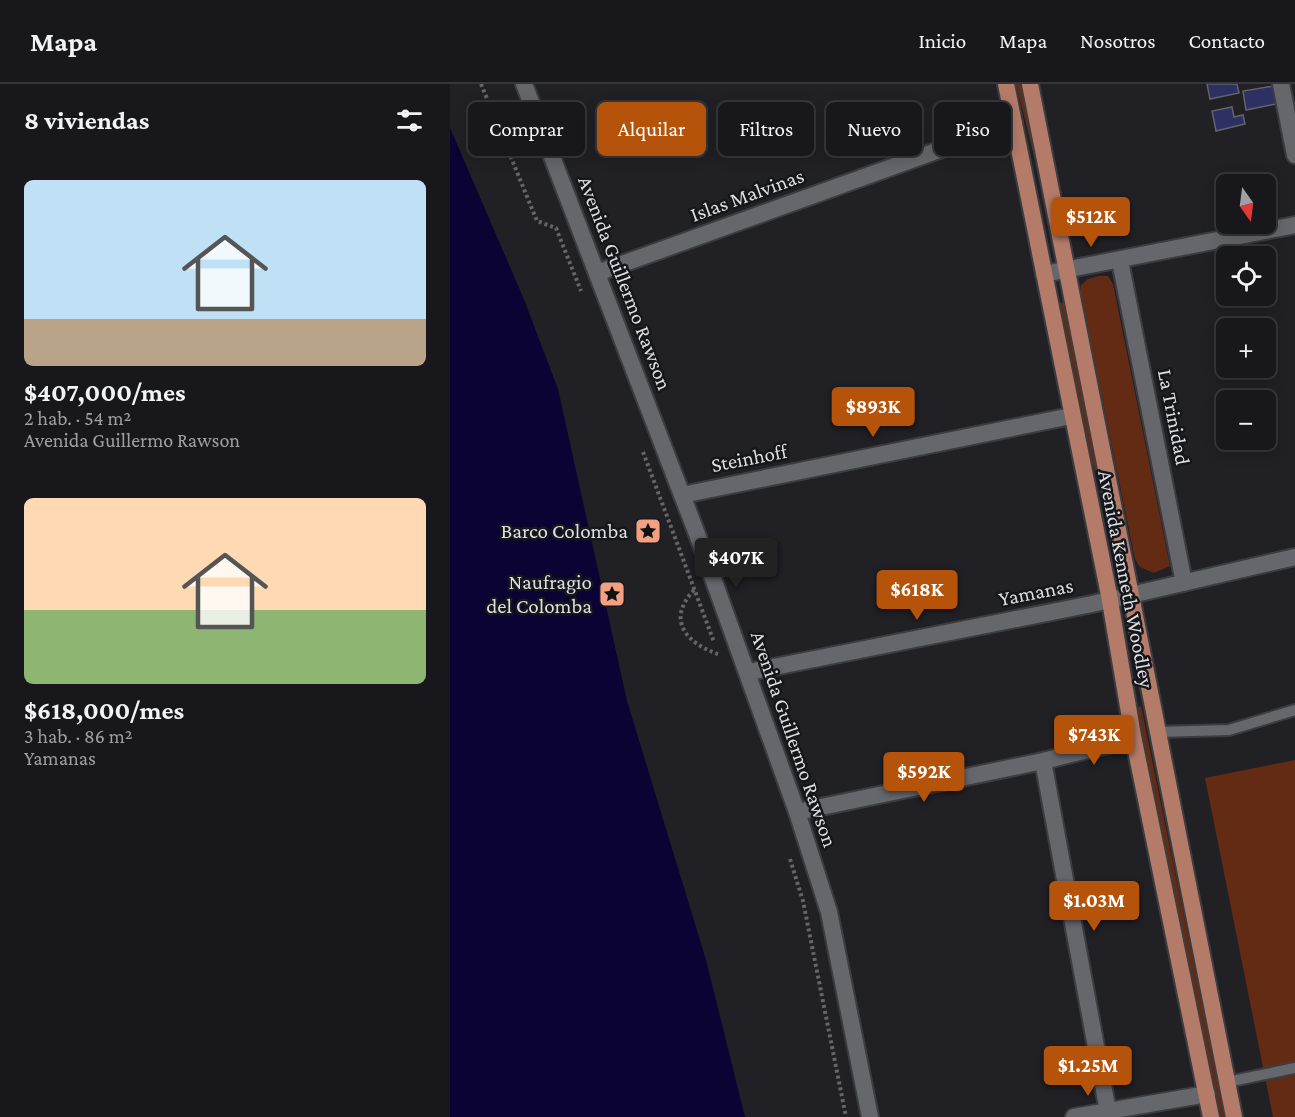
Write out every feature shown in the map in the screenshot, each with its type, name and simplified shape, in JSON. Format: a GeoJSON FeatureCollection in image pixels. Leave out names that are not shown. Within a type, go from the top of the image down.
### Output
{"type":"FeatureCollection","features":[{"type":"Feature","properties":{"kind":"main road","name":"Avenida Kenneth Woodley"},"geometry":{"type":"LineString","coordinates":[[1006,84],[1109,599],[1133,736],[1211,1117]]}},
{"type":"Feature","properties":{"kind":"main road","name":"Avenida Kenneth Woodley"},"geometry":{"type":"LineString","coordinates":[[1030,84],[1156,732],[1234,1117]]}},
{"type":"Feature","properties":{"kind":"street","name":"Avenida Guillermo Rawson"},"geometry":{"type":"LineString","coordinates":[[524,84],[682,495],[797,812],[829,912],[870,1117]]}},
{"type":"Feature","properties":{"kind":"street"},"geometry":{"type":"LineString","coordinates":[[1281,84],[1295,154]]}},
{"type":"Feature","properties":{"kind":"street","name":"Islas Malvinas"},"geometry":{"type":"LineString","coordinates":[[597,273],[1014,123]]}},
{"type":"Feature","properties":{"kind":"street"},"geometry":{"type":"LineString","coordinates":[[1044,274],[1120,261],[1295,225]]}},
{"type":"Feature","properties":{"kind":"street","name":"La Trinidad"},"geometry":{"type":"LineString","coordinates":[[1120,261],[1184,583]]}},
{"type":"Feature","properties":{"kind":"street","name":"Steinhoff"},"geometry":{"type":"LineString","coordinates":[[682,495],[1071,416]]}},
{"type":"Feature","properties":{"kind":"street","name":"Yamanas"},"geometry":{"type":"LineString","coordinates":[[748,672],[1109,599],[1295,557]]}},
{"type":"Feature","properties":{"kind":"street"},"geometry":{"type":"LineString","coordinates":[[797,812],[1043,760],[1116,743],[1133,736]]}},
{"type":"Feature","properties":{"kind":"street"},"geometry":{"type":"LineString","coordinates":[[1043,760],[1108,1114]]}},
{"type":"Feature","properties":{"kind":"street"},"geometry":{"type":"LineString","coordinates":[[1074,1117],[1108,1114],[1207,1094]]}},
{"type":"Feature","properties":{"kind":"lane"},"geometry":{"type":"LineString","coordinates":[[1156,732],[1229,730],[1295,710]]}},
{"type":"Feature","properties":{"kind":"lane"},"geometry":{"type":"LineString","coordinates":[[1227,1082],[1295,1068]]}},
{"type":"Feature","properties":{"kind":"path"},"geometry":{"type":"LineString","coordinates":[[481,84],[537,221],[556,228],[583,295]]}},
{"type":"Feature","properties":{"kind":"path"},"geometry":{"type":"LineString","coordinates":[[640,443],[722,665]]}},
{"type":"Feature","properties":{"kind":"path"},"geometry":{"type":"LineString","coordinates":[[694,590],[684,601],[681,614],[683,627],[688,638],[699,647],[718,654]]}},
{"type":"Feature","properties":{"kind":"path"},"geometry":{"type":"LineString","coordinates":[[786,847],[803,901],[846,1117]]}},
{"type":"Feature","properties":{"kind":"shaded area"},"geometry":{"type":"Polygon","coordinates":[[[1016,84],[1021,84],[1038,172],[1016,84]]]}},
{"type":"Feature","properties":{"kind":"shaded area"},"geometry":{"type":"Polygon","coordinates":[[[450,128],[523,297],[558,389],[627,701],[706,960],[745,1117],[450,1117],[450,128]]]}},
{"type":"Feature","properties":{"kind":"shaded area"},"geometry":{"type":"Polygon","coordinates":[[[1108,276],[1113,284],[1170,566],[1154,573],[1140,567],[1135,559],[1081,295],[1081,285],[1088,279],[1108,276]]]}},
{"type":"Feature","properties":{"kind":"shaded area"},"geometry":{"type":"Polygon","coordinates":[[[1065,302],[1104,493],[1092,463],[1060,303],[1065,302]]]}},
{"type":"Feature","properties":{"kind":"shaded area"},"geometry":{"type":"Polygon","coordinates":[[[1141,706],[1225,1117],[1219,1117],[1135,708],[1141,706]]]}},
{"type":"Feature","properties":{"kind":"shaded area"},"geometry":{"type":"Polygon","coordinates":[[[1295,760],[1295,1117],[1273,1117],[1205,778],[1295,760]]]}},
{"type":"Feature","properties":{"kind":"building"},"geometry":{"type":"Polygon","coordinates":[[[1207,84],[1237,84],[1239,93],[1210,99],[1207,84]]]}},
{"type":"Feature","properties":{"kind":"building"},"geometry":{"type":"Polygon","coordinates":[[[1273,86],[1276,104],[1246,110],[1243,91],[1273,86]]]}},
{"type":"Feature","properties":{"kind":"building"},"geometry":{"type":"Polygon","coordinates":[[[1232,107],[1234,117],[1243,115],[1245,124],[1216,131],[1212,111],[1232,107]]]}},
{"type":"Feature","properties":{"kind":"place","name":"Barco Colomba"},"geometry":{"type":"Point","coordinates":[648,531]}},
{"type":"Feature","properties":{"kind":"place","name":"Naufragio del Colomba"},"geometry":{"type":"Point","coordinates":[612,594]}}]}
